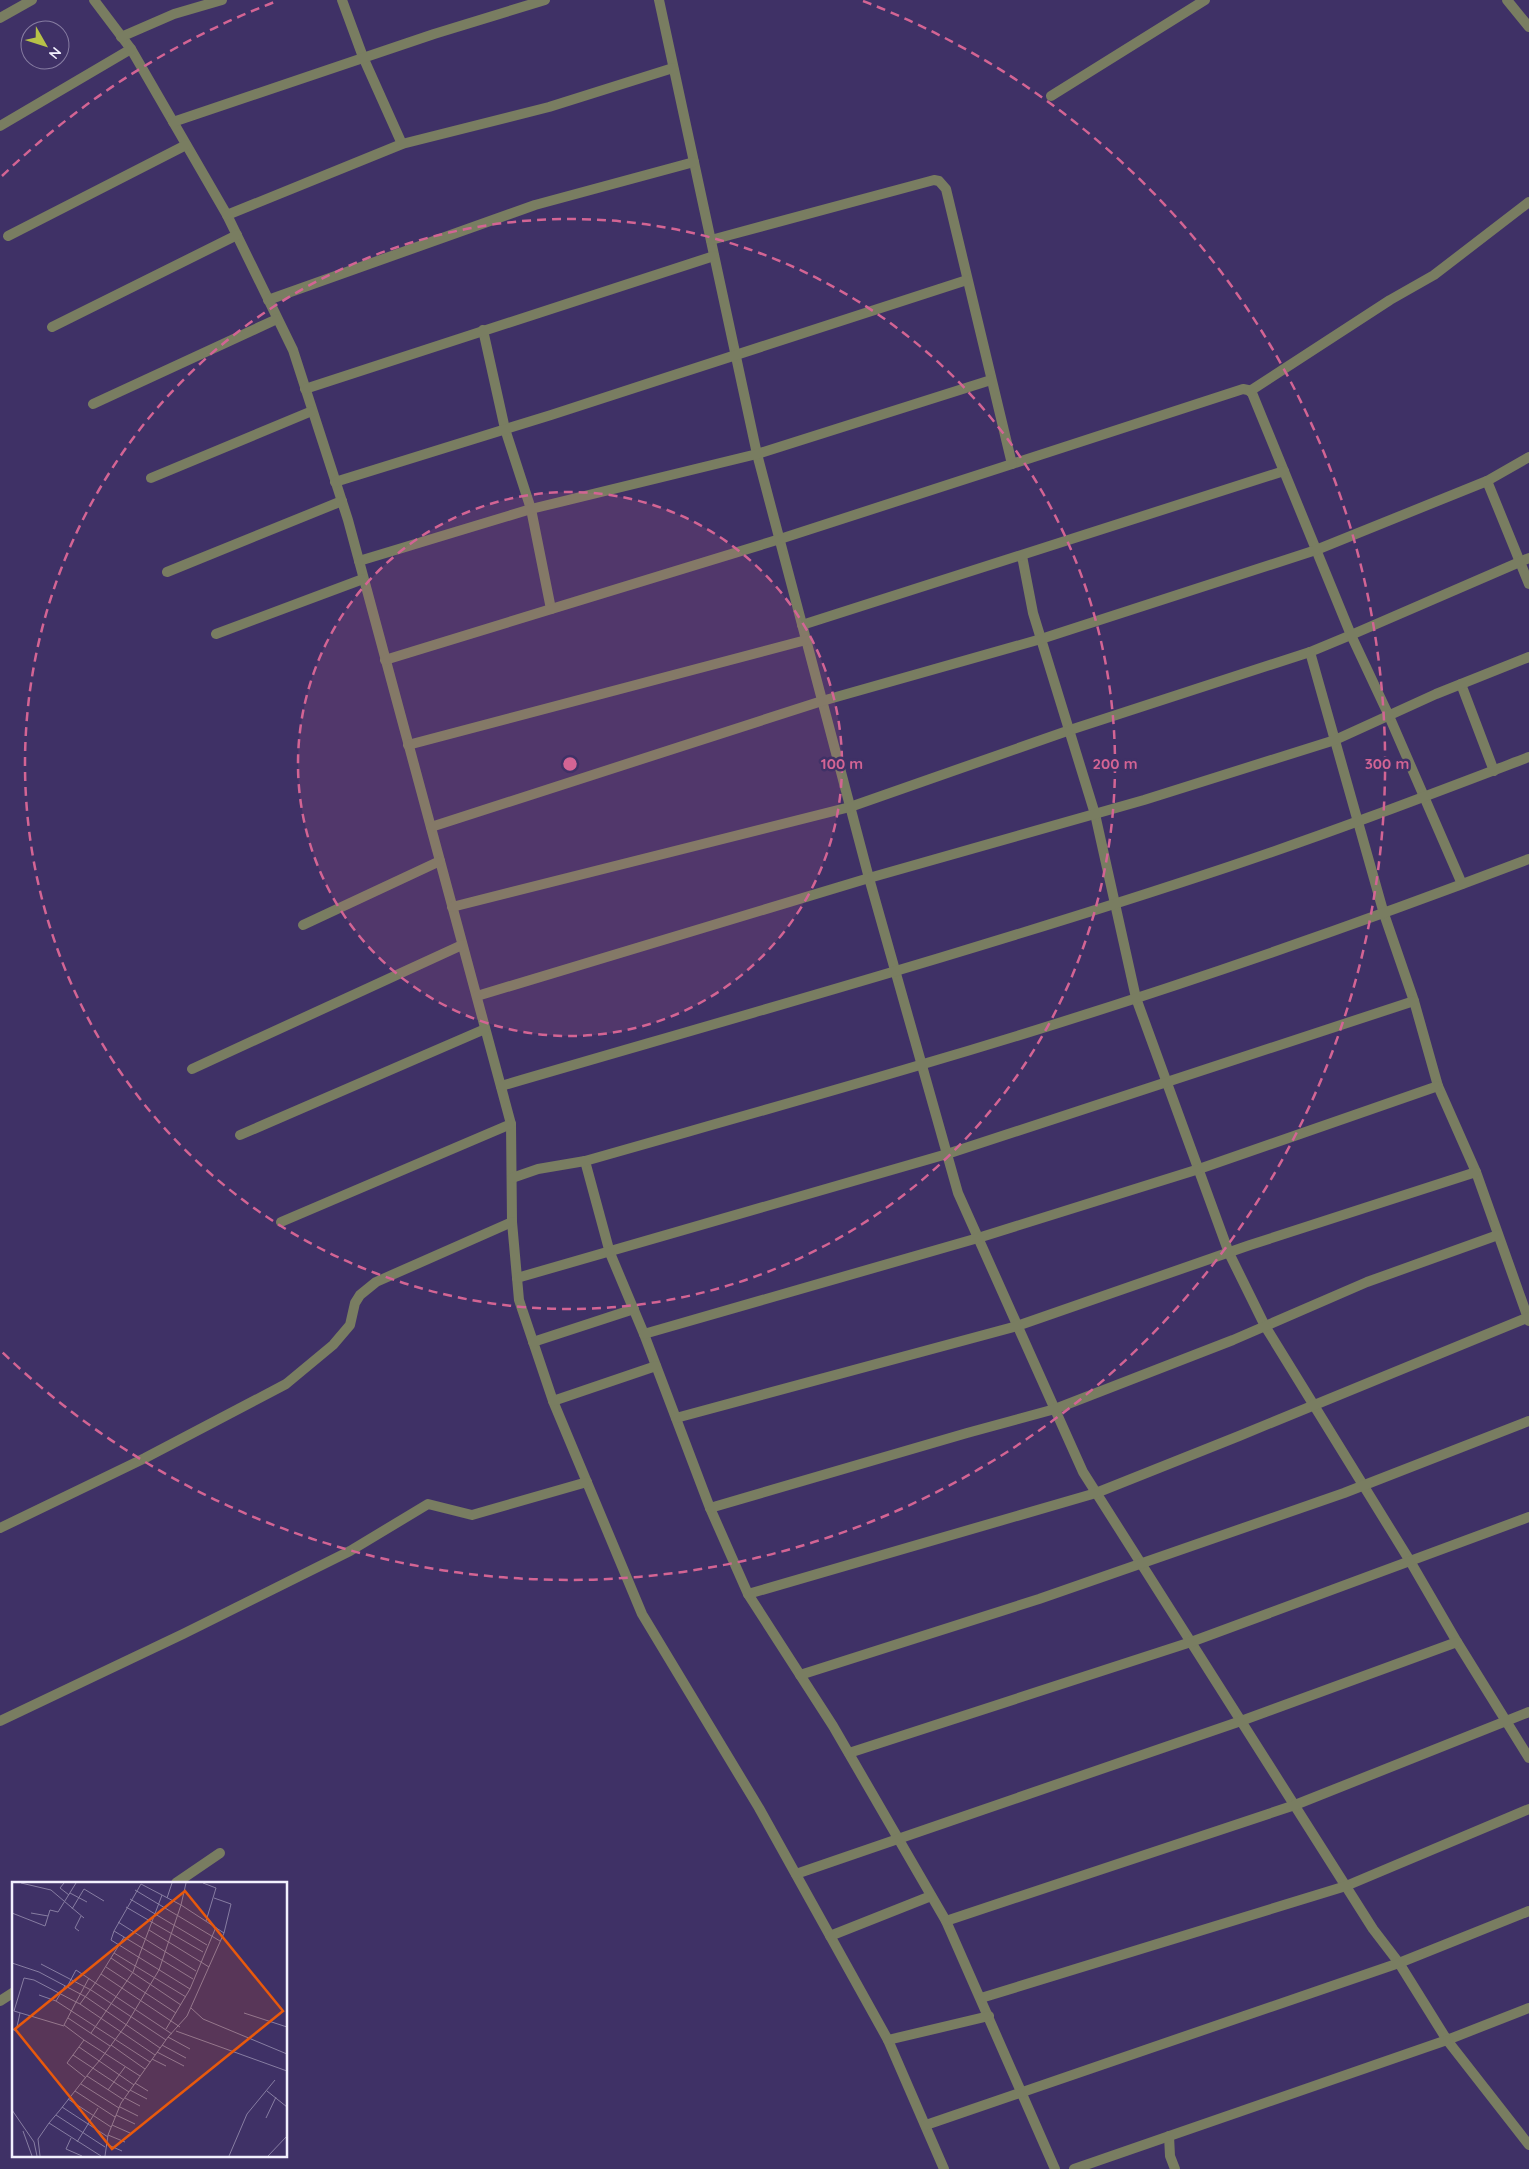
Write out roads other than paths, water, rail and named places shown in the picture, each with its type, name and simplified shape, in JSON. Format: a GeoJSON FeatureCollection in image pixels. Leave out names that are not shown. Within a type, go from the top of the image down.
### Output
{"type":"FeatureCollection","features":[{"type":"Feature","properties":{"kind":"street"},"geometry":{"type":"LineString","coordinates":[[0,18],[32,0]]}},
{"type":"Feature","properties":{"kind":"street"},"geometry":{"type":"LineString","coordinates":[[94,0],[131,49],[227,215],[293,350],[359,561],[511,1124],[512,1222],[519,1300],[553,1401],[642,1614],[759,1808],[888,2040],[944,2169]]}},
{"type":"Feature","properties":{"kind":"street"},"geometry":{"type":"LineString","coordinates":[[121,36],[174,14],[222,0]]}},
{"type":"Feature","properties":{"kind":"street"},"geometry":{"type":"LineString","coordinates":[[342,0],[363,57],[402,144]]}},
{"type":"Feature","properties":{"kind":"street"},"geometry":{"type":"LineString","coordinates":[[173,122],[363,57],[545,0]]}},
{"type":"Feature","properties":{"kind":"street"},"geometry":{"type":"LineString","coordinates":[[659,0],[757,454],[869,878],[958,1193],[1083,1472],[1373,1929],[1399,1963],[1447,2040],[1529,2145]]}},
{"type":"Feature","properties":{"kind":"street"},"geometry":{"type":"LineString","coordinates":[[1051,96],[1205,0]]}},
{"type":"Feature","properties":{"kind":"street"},"geometry":{"type":"LineString","coordinates":[[1507,0],[1529,28]]}},
{"type":"Feature","properties":{"kind":"street"},"geometry":{"type":"LineString","coordinates":[[0,126],[131,49]]}},
{"type":"Feature","properties":{"kind":"street"},"geometry":{"type":"LineString","coordinates":[[227,215],[402,144],[549,107],[674,68]]}},
{"type":"Feature","properties":{"kind":"street"},"geometry":{"type":"LineString","coordinates":[[8,236],[186,145]]}},
{"type":"Feature","properties":{"kind":"street"},"geometry":{"type":"LineString","coordinates":[[268,300],[535,205],[694,162]]}},
{"type":"Feature","properties":{"kind":"street"},"geometry":{"type":"LineString","coordinates":[[711,240],[934,180],[939,181],[946,189],[1012,464]]}},
{"type":"Feature","properties":{"kind":"street"},"geometry":{"type":"LineString","coordinates":[[385,660],[780,539],[1243,389],[1250,391],[1390,300],[1434,275],[1529,202]]}},
{"type":"Feature","properties":{"kind":"street"},"geometry":{"type":"LineString","coordinates":[[52,327],[237,235]]}},
{"type":"Feature","properties":{"kind":"street"},"geometry":{"type":"LineString","coordinates":[[305,389],[714,256]]}},
{"type":"Feature","properties":{"kind":"street"},"geometry":{"type":"LineString","coordinates":[[335,482],[505,430],[967,280]]}},
{"type":"Feature","properties":{"kind":"street"},"geometry":{"type":"LineString","coordinates":[[93,404],[277,319]]}},
{"type":"Feature","properties":{"kind":"street"},"geometry":{"type":"LineString","coordinates":[[483,330],[505,430],[531,510],[551,609]]}},
{"type":"Feature","properties":{"kind":"street"},"geometry":{"type":"LineString","coordinates":[[359,561],[531,510],[757,454],[991,380]]}},
{"type":"Feature","properties":{"kind":"street"},"geometry":{"type":"LineString","coordinates":[[1250,391],[1351,635],[1389,716],[1462,884]]}},
{"type":"Feature","properties":{"kind":"street"},"geometry":{"type":"LineString","coordinates":[[151,478],[312,411]]}},
{"type":"Feature","properties":{"kind":"street"},"geometry":{"type":"LineString","coordinates":[[431,827],[822,701],[1041,639],[1316,550],[1487,481],[1529,457]]}},
{"type":"Feature","properties":{"kind":"street"},"geometry":{"type":"LineString","coordinates":[[802,625],[1284,471]]}},
{"type":"Feature","properties":{"kind":"street"},"geometry":{"type":"LineString","coordinates":[[1487,481],[1525,559],[1529,584]]}},
{"type":"Feature","properties":{"kind":"street"},"geometry":{"type":"LineString","coordinates":[[167,572],[342,502]]}},
{"type":"Feature","properties":{"kind":"street"},"geometry":{"type":"LineString","coordinates":[[1022,556],[1033,613],[1095,814],[1136,998],[1229,1253],[1265,1326],[1410,1561],[1505,1722],[1529,1758]]}},
{"type":"Feature","properties":{"kind":"street"},"geometry":{"type":"LineString","coordinates":[[452,907],[850,807],[1070,730],[1310,652],[1525,559]]}},
{"type":"Feature","properties":{"kind":"street"},"geometry":{"type":"LineString","coordinates":[[216,634],[363,579]]}},
{"type":"Feature","properties":{"kind":"street"},"geometry":{"type":"LineString","coordinates":[[408,744],[806,640]]}},
{"type":"Feature","properties":{"kind":"street"},"geometry":{"type":"LineString","coordinates":[[748,1594],[1096,1493],[1529,1318],[1476,1172],[1438,1086],[1414,1001],[1384,914],[1310,652]]}},
{"type":"Feature","properties":{"kind":"street"},"geometry":{"type":"LineString","coordinates":[[476,996],[869,878],[1095,814],[1335,740],[1461,684],[1529,657]]}},
{"type":"Feature","properties":{"kind":"street"},"geometry":{"type":"LineString","coordinates":[[1461,684],[1494,771]]}},
{"type":"Feature","properties":{"kind":"street"},"geometry":{"type":"LineString","coordinates":[[501,1086],[896,972],[1228,867],[1358,822],[1529,757]]}},
{"type":"Feature","properties":{"kind":"street"},"geometry":{"type":"LineString","coordinates":[[512,1178],[538,1168],[585,1161],[922,1065],[1136,998],[1384,914],[1529,858]]}},
{"type":"Feature","properties":{"kind":"street"},"geometry":{"type":"LineString","coordinates":[[303,925],[440,862]]}},
{"type":"Feature","properties":{"kind":"street"},"geometry":{"type":"LineString","coordinates":[[192,1069],[462,945]]}},
{"type":"Feature","properties":{"kind":"street"},"geometry":{"type":"LineString","coordinates":[[517,1278],[610,1253],[947,1154],[1414,1001]]}},
{"type":"Feature","properties":{"kind":"street"},"geometry":{"type":"LineString","coordinates":[[240,1134],[485,1029]]}},
{"type":"Feature","properties":{"kind":"street"},"geometry":{"type":"LineString","coordinates":[[644,1334],[978,1238],[1199,1169],[1438,1086]]}},
{"type":"Feature","properties":{"kind":"street"},"geometry":{"type":"LineString","coordinates":[[281,1222],[511,1124]]}},
{"type":"Feature","properties":{"kind":"street"},"geometry":{"type":"LineString","coordinates":[[585,1161],[610,1253],[644,1334],[710,1508],[748,1594],[849,1753],[946,1921],[1054,2169]]}},
{"type":"Feature","properties":{"kind":"street"},"geometry":{"type":"LineString","coordinates":[[676,1418],[1018,1326],[1229,1253],[1476,1172]]}},
{"type":"Feature","properties":{"kind":"street"},"geometry":{"type":"LineString","coordinates":[[0,1528],[145,1458],[286,1384],[333,1345],[350,1324],[355,1303],[360,1295],[376,1282],[512,1222]]}},
{"type":"Feature","properties":{"kind":"street"},"geometry":{"type":"LineString","coordinates":[[710,1508],[1055,1409],[1265,1326],[1368,1282],[1498,1235]]}},
{"type":"Feature","properties":{"kind":"street"},"geometry":{"type":"LineString","coordinates":[[533,1342],[634,1309]]}},
{"type":"Feature","properties":{"kind":"street"},"geometry":{"type":"LineString","coordinates":[[553,1401],[656,1366]]}},
{"type":"Feature","properties":{"kind":"street"},"geometry":{"type":"LineString","coordinates":[[800,1675],[1039,1599],[1362,1485],[1529,1422]]}},
{"type":"Feature","properties":{"kind":"street"},"geometry":{"type":"LineString","coordinates":[[0,1721],[183,1634],[350,1551],[428,1504],[472,1515],[587,1482]]}},
{"type":"Feature","properties":{"kind":"street"},"geometry":{"type":"LineString","coordinates":[[849,1753],[1191,1642],[1529,1517]]}},
{"type":"Feature","properties":{"kind":"street"},"geometry":{"type":"LineString","coordinates":[[796,1874],[899,1837],[1241,1721],[1458,1642]]}},
{"type":"Feature","properties":{"kind":"street"},"geometry":{"type":"LineString","coordinates":[[946,1921],[1295,1805],[1529,1712]]}},
{"type":"Feature","properties":{"kind":"street"},"geometry":{"type":"LineString","coordinates":[[981,1998],[1346,1886],[1529,1809]]}},
{"type":"Feature","properties":{"kind":"street"},"geometry":{"type":"LineString","coordinates":[[177,1882],[220,1853]]}},
{"type":"Feature","properties":{"kind":"street"},"geometry":{"type":"LineString","coordinates":[[830,1936],[931,1896]]}},
{"type":"Feature","properties":{"kind":"street"},"geometry":{"type":"LineString","coordinates":[[926,2125],[1399,1963],[1529,1911]]}},
{"type":"Feature","properties":{"kind":"street"},"geometry":{"type":"LineString","coordinates":[[0,2001],[12,1993]]}},
{"type":"Feature","properties":{"kind":"street"},"geometry":{"type":"LineString","coordinates":[[1074,2169],[1447,2040],[1529,2008]]}},
{"type":"Feature","properties":{"kind":"street"},"geometry":{"type":"LineString","coordinates":[[888,2040],[989,2016]]}},
{"type":"Feature","properties":{"kind":"street"},"geometry":{"type":"LineString","coordinates":[[1169,2136],[1170,2156],[1175,2169]]}}]}
